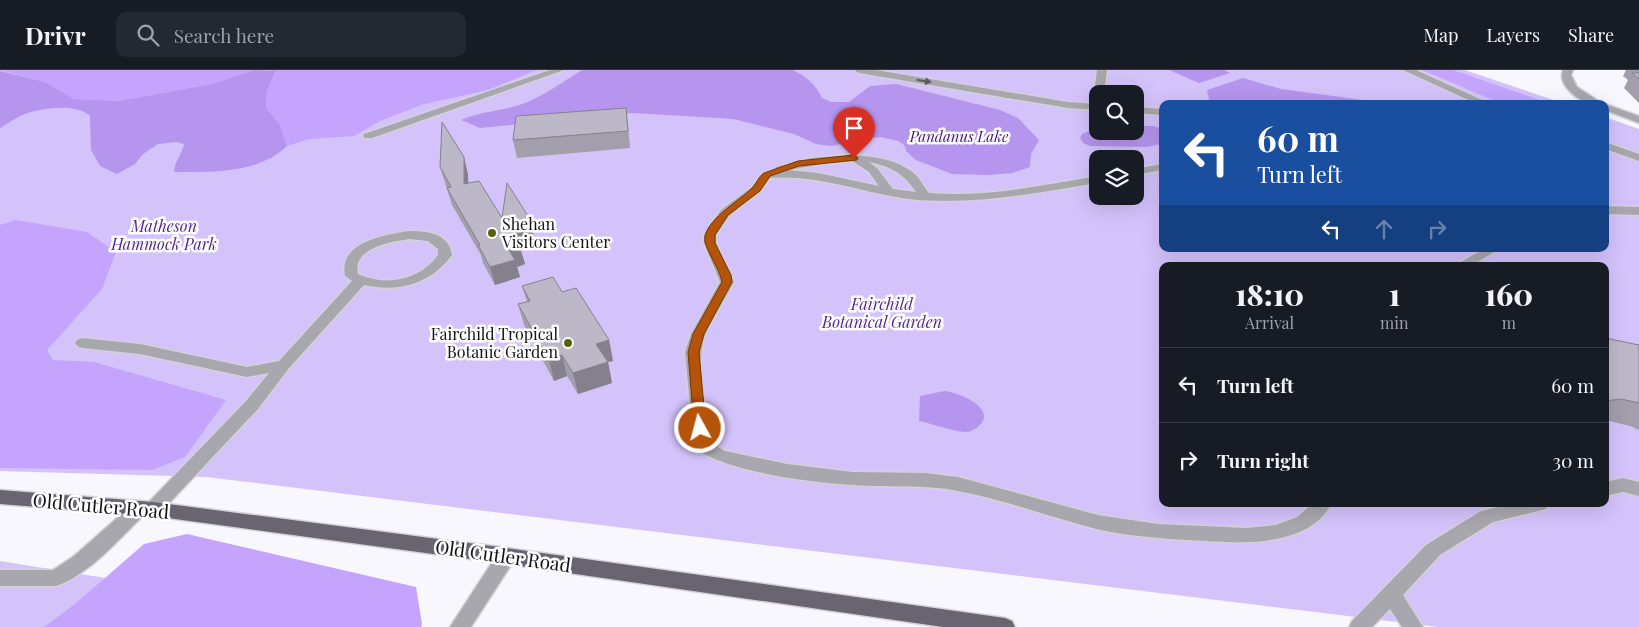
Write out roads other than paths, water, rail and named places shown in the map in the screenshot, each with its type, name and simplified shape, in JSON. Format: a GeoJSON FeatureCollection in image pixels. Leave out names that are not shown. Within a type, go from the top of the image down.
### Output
{"type":"FeatureCollection","features":[{"type":"Feature","properties":{"kind":"main road","name":"Old Cutler Road"},"geometry":{"type":"LineString","coordinates":[[0,497],[147,509],[507,556],[1005,627]]}},
{"type":"Feature","properties":{"kind":"street"},"geometry":{"type":"LineString","coordinates":[[368,136],[560,70]]}},
{"type":"Feature","properties":{"kind":"street"},"geometry":{"type":"LineString","coordinates":[[859,70],[1068,105],[1089,106]]}},
{"type":"Feature","properties":{"kind":"street"},"geometry":{"type":"LineString","coordinates":[[1100,85],[1102,70]]}},
{"type":"Feature","properties":{"kind":"street"},"geometry":{"type":"LineString","coordinates":[[1408,70],[1477,100]]}},
{"type":"Feature","properties":{"kind":"street"},"geometry":{"type":"LineString","coordinates":[[1568,70],[1566,74],[1569,85],[1590,100]]}},
{"type":"Feature","properties":{"kind":"street"},"geometry":{"type":"LineString","coordinates":[[1609,109],[1639,120]]}},
{"type":"Feature","properties":{"kind":"street"},"geometry":{"type":"LineString","coordinates":[[1144,111],[1159,112]]}},
{"type":"Feature","properties":{"kind":"street"},"geometry":{"type":"LineString","coordinates":[[1609,147],[1639,158]]}},
{"type":"Feature","properties":{"kind":"street"},"geometry":{"type":"LineString","coordinates":[[854,158],[873,170],[889,192]]}},
{"type":"Feature","properties":{"kind":"street"},"geometry":{"type":"LineString","coordinates":[[925,196],[910,176],[880,161],[854,158],[798,164],[767,175],[763,177],[756,189],[725,214],[715,226],[709,239],[727,282],[698,334],[693,352],[701,435],[706,447],[714,453],[746,463],[845,478],[925,480],[958,484],[1098,522],[1158,531],[1246,535],[1277,532],[1304,522],[1315,514],[1320,507]]}},
{"type":"Feature","properties":{"kind":"street"},"geometry":{"type":"LineString","coordinates":[[1144,170],[1159,167]]}},
{"type":"Feature","properties":{"kind":"street"},"geometry":{"type":"LineString","coordinates":[[767,175],[777,173],[802,175],[889,192],[973,198],[1006,195],[1089,181]]}},
{"type":"Feature","properties":{"kind":"street"},"geometry":{"type":"LineString","coordinates":[[1609,210],[1639,211]]}},
{"type":"Feature","properties":{"kind":"street"},"geometry":{"type":"LineString","coordinates":[[418,235],[434,238],[443,245],[444,255],[442,260],[423,275],[390,284],[378,285],[360,281],[352,276],[349,269],[351,261],[357,254],[380,240],[394,236],[418,235]]}},
{"type":"Feature","properties":{"kind":"street"},"geometry":{"type":"LineString","coordinates":[[1469,262],[1487,252]]}},
{"type":"Feature","properties":{"kind":"street"},"geometry":{"type":"LineString","coordinates":[[0,578],[56,578],[81,562],[147,509],[252,405],[360,281]]}},
{"type":"Feature","properties":{"kind":"street"},"geometry":{"type":"LineString","coordinates":[[82,343],[140,349],[247,372],[284,366]]}},
{"type":"Feature","properties":{"kind":"street"},"geometry":{"type":"LineString","coordinates":[[1609,488],[1623,485],[1639,489]]}},
{"type":"Feature","properties":{"kind":"street"},"geometry":{"type":"LineString","coordinates":[[1359,627],[1433,550],[1487,510],[1514,507]]}},
{"type":"Feature","properties":{"kind":"street"},"geometry":{"type":"LineString","coordinates":[[460,627],[507,556]]}},
{"type":"Feature","properties":{"kind":"street"},"geometry":{"type":"LineString","coordinates":[[1391,594],[1413,627]]}},
{"type":"Feature","properties":{"kind":"water"},"geometry":{"type":"Polygon","coordinates":[[[254,70],[276,71],[267,91],[266,108],[280,125],[287,146],[262,162],[248,167],[234,170],[174,172],[184,144],[177,142],[158,144],[143,154],[135,164],[117,174],[100,166],[91,150],[90,116],[76,109],[59,108],[32,112],[18,117],[0,128],[0,71],[45,82],[74,99],[119,101],[212,84],[254,70]]]}},
{"type":"Feature","properties":{"kind":"water","name":"Pandanus Lake"},"geometry":{"type":"Polygon","coordinates":[[[582,70],[793,70],[810,81],[822,98],[831,102],[849,102],[870,86],[896,84],[1000,110],[1018,118],[1039,140],[1031,154],[1030,167],[1012,173],[989,175],[952,174],[916,160],[907,152],[904,145],[898,141],[881,137],[832,146],[816,144],[794,134],[733,119],[632,113],[480,128],[461,120],[525,103],[547,92],[582,70]]]}},
{"type":"Feature","properties":{"kind":"water"},"geometry":{"type":"Polygon","coordinates":[[[1169,70],[1224,70],[1230,73],[1199,83],[1169,70]]]}},
{"type":"Feature","properties":{"kind":"water"},"geometry":{"type":"Polygon","coordinates":[[[1243,78],[1281,89],[1363,100],[1209,100],[1207,90],[1243,78]]]}},
{"type":"Feature","properties":{"kind":"water"},"geometry":{"type":"Polygon","coordinates":[[[1144,126],[1154,126],[1159,128],[1159,145],[1147,147],[1090,146],[1083,143],[1080,138],[1082,134],[1089,131],[1089,140],[1144,140],[1144,126]]]}},
{"type":"Feature","properties":{"kind":"water"},"geometry":{"type":"Polygon","coordinates":[[[944,391],[958,394],[980,407],[984,413],[984,419],[979,426],[965,432],[919,421],[920,396],[944,391]]]}},
{"type":"Feature","properties":{"kind":"place","name":"Shehan Visitors Center"},"geometry":{"type":"Point","coordinates":[492,233]}},
{"type":"Feature","properties":{"kind":"place","name":"Fairchild Tropical Botanic Garden"},"geometry":{"type":"Point","coordinates":[568,343]}},
{"type":"Feature","properties":{"kind":"park label","name":"Matheson Hammock Park"},"geometry":{"type":"Point","coordinates":[164,235]}},
{"type":"Feature","properties":{"kind":"park label","name":"Fairchild Botanical Garden"},"geometry":{"type":"Point","coordinates":[882,313]}}]}
